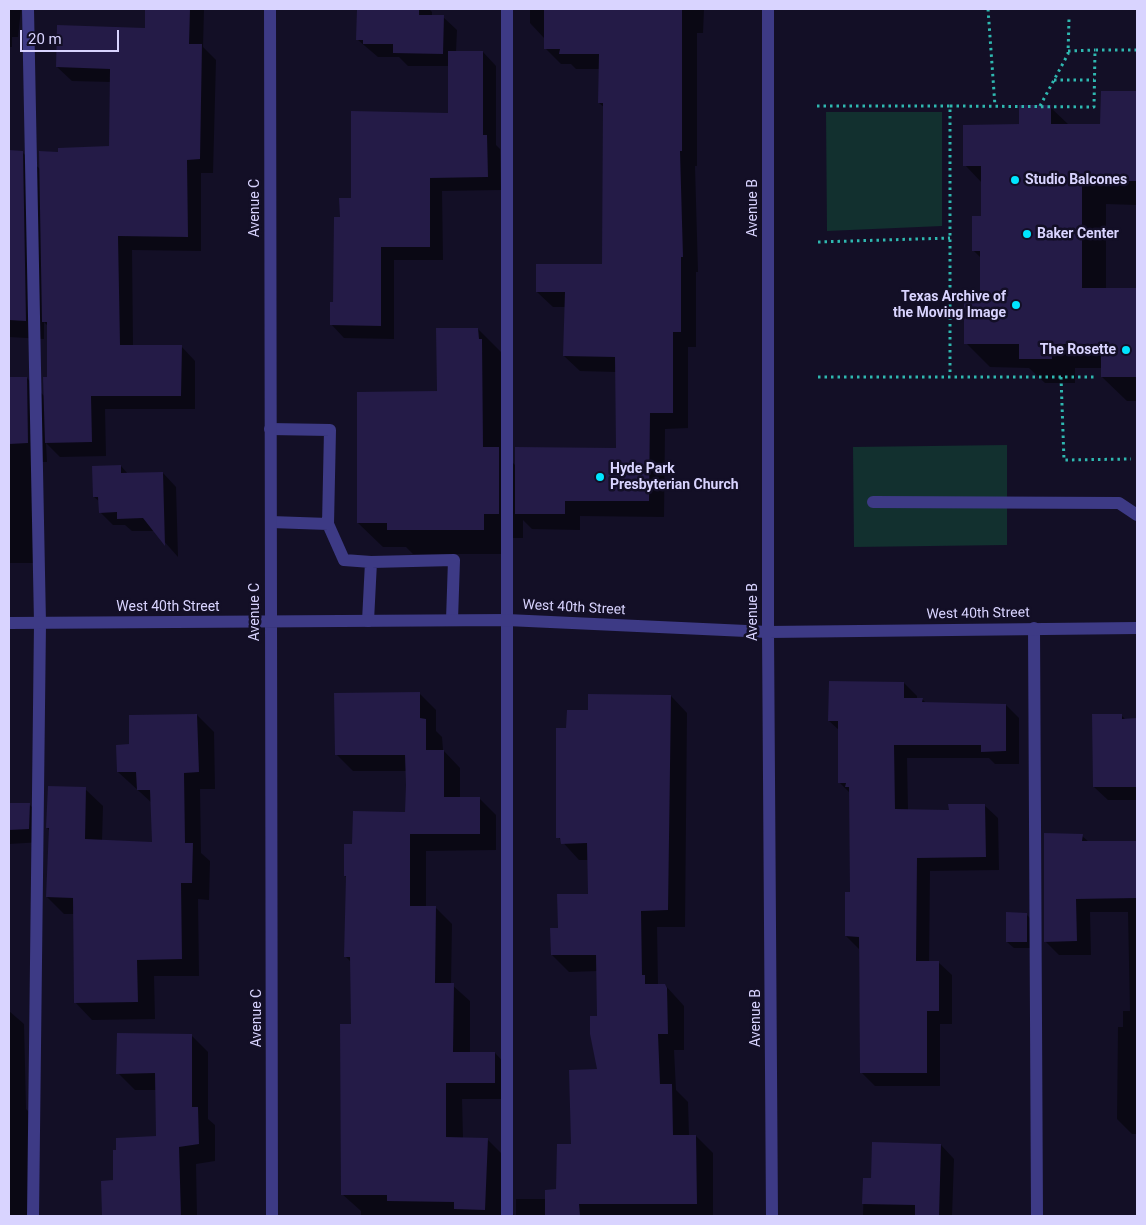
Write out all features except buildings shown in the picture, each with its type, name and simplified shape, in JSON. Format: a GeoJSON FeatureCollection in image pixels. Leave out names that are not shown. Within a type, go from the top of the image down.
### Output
{"type":"FeatureCollection","features":[{"type":"Feature","properties":{"kind":"street"},"geometry":{"type":"LineString","coordinates":[[28,9],[40,622],[33,1216]]}},
{"type":"Feature","properties":{"kind":"street","name":"Avenue C"},"geometry":{"type":"LineString","coordinates":[[270,9],[272,1216]]}},
{"type":"Feature","properties":{"kind":"street"},"geometry":{"type":"LineString","coordinates":[[507,9],[507,1216]]}},
{"type":"Feature","properties":{"kind":"street","name":"Avenue B"},"geometry":{"type":"LineString","coordinates":[[768,9],[768,632],[772,1216]]}},
{"type":"Feature","properties":{"kind":"street"},"geometry":{"type":"LineString","coordinates":[[270,429],[330,430],[328,524],[344,560],[371,562],[454,560],[452,620]]}},
{"type":"Feature","properties":{"kind":"street"},"geometry":{"type":"LineString","coordinates":[[873,502],[1119,503],[1137,515]]}},
{"type":"Feature","properties":{"kind":"street"},"geometry":{"type":"LineString","coordinates":[[270,522],[328,524]]}},
{"type":"Feature","properties":{"kind":"street"},"geometry":{"type":"LineString","coordinates":[[368,621],[371,562]]}},
{"type":"Feature","properties":{"kind":"street","name":"West 40th Street"},"geometry":{"type":"LineString","coordinates":[[9,623],[507,620],[768,632],[1137,628]]}},
{"type":"Feature","properties":{"kind":"street"},"geometry":{"type":"LineString","coordinates":[[1034,628],[1037,1216]]}},
{"type":"Feature","properties":{"kind":"path"},"geometry":{"type":"LineString","coordinates":[[988,9],[995,106]]}},
{"type":"Feature","properties":{"kind":"path"},"geometry":{"type":"LineString","coordinates":[[1039,106],[1068,51],[1069,19]]}},
{"type":"Feature","properties":{"kind":"path"},"geometry":{"type":"LineString","coordinates":[[817,106],[1094,106],[1095,50]]}},
{"type":"Feature","properties":{"kind":"path"},"geometry":{"type":"LineString","coordinates":[[1068,51],[1137,50]]}},
{"type":"Feature","properties":{"kind":"path"},"geometry":{"type":"LineString","coordinates":[[1054,80],[1094,80]]}},
{"type":"Feature","properties":{"kind":"path"},"geometry":{"type":"LineString","coordinates":[[950,106],[950,376]]}},
{"type":"Feature","properties":{"kind":"path"},"geometry":{"type":"LineString","coordinates":[[818,242],[950,238]]}},
{"type":"Feature","properties":{"kind":"path"},"geometry":{"type":"LineString","coordinates":[[818,377],[1094,377]]}},
{"type":"Feature","properties":{"kind":"path"},"geometry":{"type":"LineString","coordinates":[[1061,377],[1064,460],[1131,459]]}},
{"type":"Feature","properties":{"kind":"green space"},"geometry":{"type":"Polygon","coordinates":[[[826,112],[942,112],[942,226],[827,231],[826,112]]]}},
{"type":"Feature","properties":{"kind":"green space"},"geometry":{"type":"Polygon","coordinates":[[[1007,445],[1007,545],[854,547],[853,447],[1007,445]]]}},
{"type":"Feature","properties":{"kind":"place","name":"Studio Balcones"},"geometry":{"type":"Point","coordinates":[1015,180]}},
{"type":"Feature","properties":{"kind":"place","name":"Baker Center"},"geometry":{"type":"Point","coordinates":[1027,234]}},
{"type":"Feature","properties":{"kind":"place","name":"Texas Archive of the Moving Image"},"geometry":{"type":"Point","coordinates":[1016,305]}},
{"type":"Feature","properties":{"kind":"place","name":"The Rosette"},"geometry":{"type":"Point","coordinates":[1126,350]}},
{"type":"Feature","properties":{"kind":"place","name":"Hyde Park Presbyterian Church"},"geometry":{"type":"Point","coordinates":[600,477]}}]}
